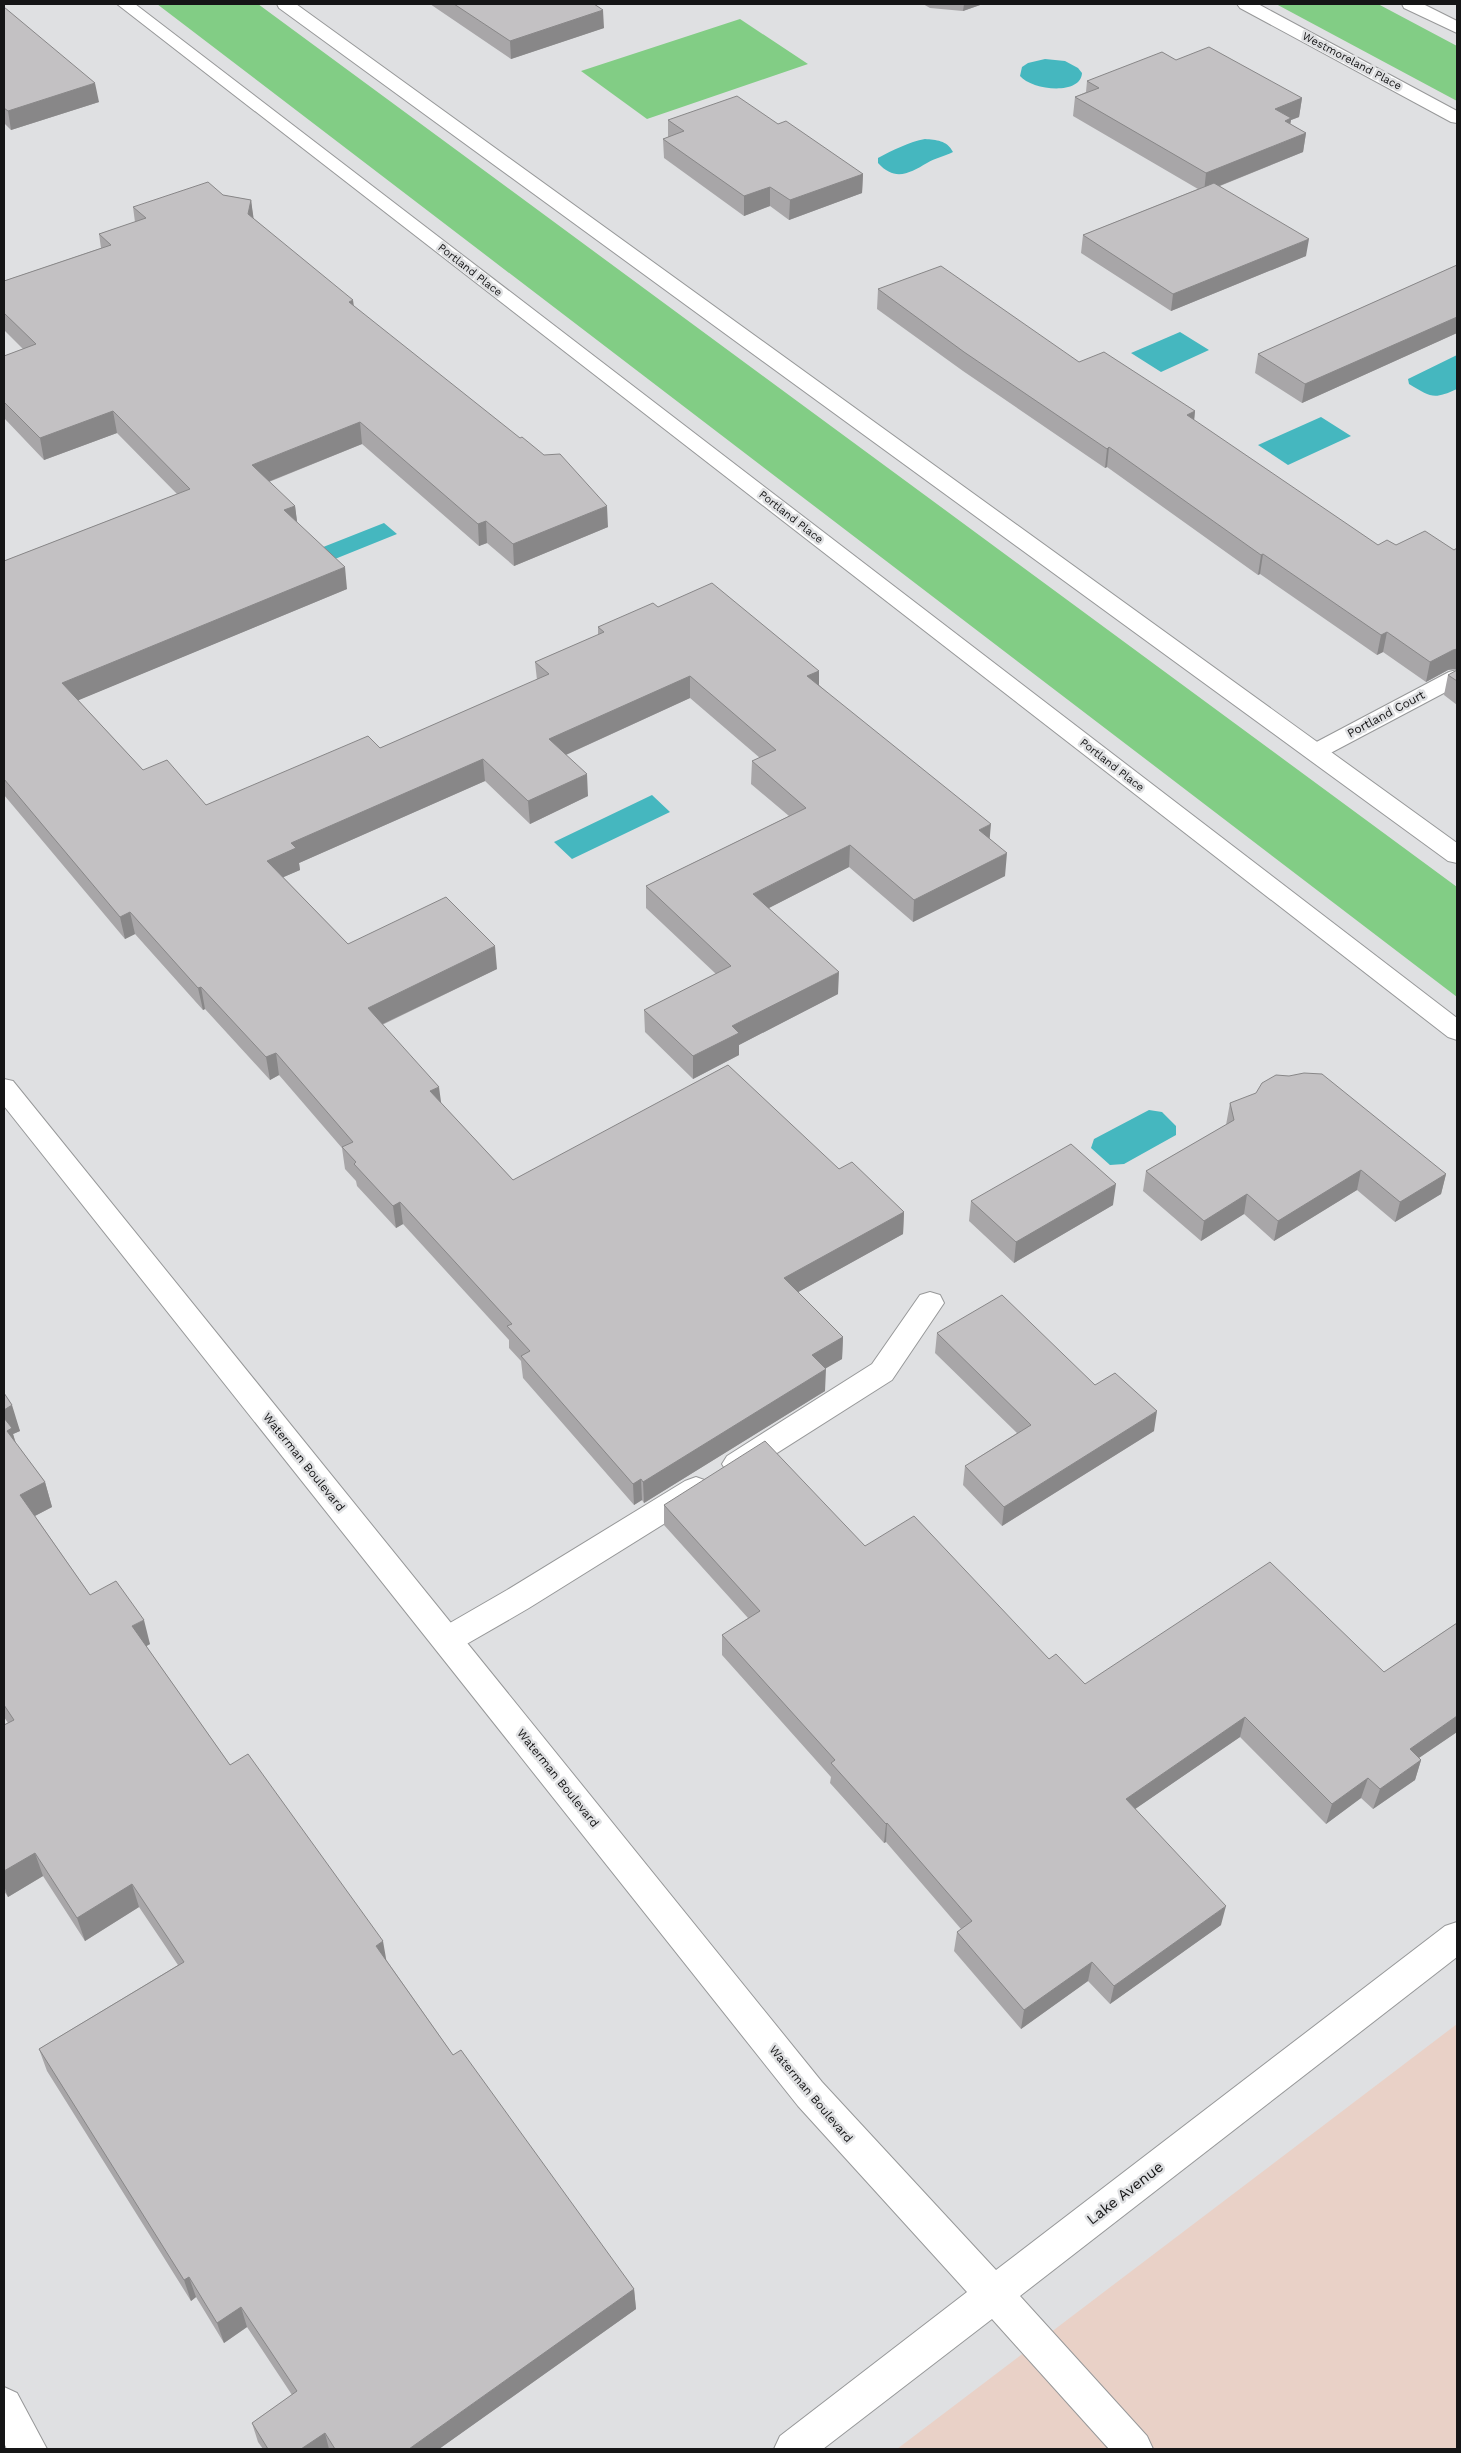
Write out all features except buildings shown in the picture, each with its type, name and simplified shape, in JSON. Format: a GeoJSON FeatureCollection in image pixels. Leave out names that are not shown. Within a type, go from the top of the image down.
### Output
{"type":"FeatureCollection","features":[{"type":"Feature","properties":{"kind":"street","name":"Portland Place"},"geometry":{"type":"LineString","coordinates":[[125,4],[1457,1031]]}},
{"type":"Feature","properties":{"kind":"street"},"geometry":{"type":"LineString","coordinates":[[285,4],[1457,856]]}},
{"type":"Feature","properties":{"kind":"street","name":"Westmoreland Place"},"geometry":{"type":"LineString","coordinates":[[1246,4],[1457,118]]}},
{"type":"Feature","properties":{"kind":"street"},"geometry":{"type":"LineString","coordinates":[[1410,4],[1457,28]]}},
{"type":"Feature","properties":{"kind":"street","name":"Portland Court"},"geometry":{"type":"LineString","coordinates":[[1315,752],[1457,677]]}},
{"type":"Feature","properties":{"kind":"street","name":"Waterman Boulevard"},"geometry":{"type":"LineString","coordinates":[[4,1088],[810,2094],[860,2152],[1096,2404],[1134,2449]]}},
{"type":"Feature","properties":{"kind":"street"},"geometry":{"type":"LineString","coordinates":[[447,1640],[527,1594],[798,1427],[882,1372],[930,1303]]}},
{"type":"Feature","properties":{"kind":"street","name":"Lake Avenue"},"geometry":{"type":"LineString","coordinates":[[793,2449],[1457,1936]]}},
{"type":"Feature","properties":{"kind":"street"},"geometry":{"type":"LineString","coordinates":[[4,2406],[28,2449]]}},
{"type":"Feature","properties":{"kind":"shaded area"},"geometry":{"type":"Polygon","coordinates":[[[1457,2024],[1457,2449],[897,2449],[1457,2024]]]}},
{"type":"Feature","properties":{"kind":"green space"},"geometry":{"type":"Polygon","coordinates":[[[157,4],[258,4],[1457,887],[1457,997],[157,4]]]}},
{"type":"Feature","properties":{"kind":"green space"},"geometry":{"type":"Polygon","coordinates":[[[1276,4],[1378,4],[1457,46],[1457,101],[1276,4]]]}},
{"type":"Feature","properties":{"kind":"green space"},"geometry":{"type":"Polygon","coordinates":[[[740,19],[808,64],[647,119],[581,71],[740,19]]]}},
{"type":"Feature","properties":{"kind":"water"},"geometry":{"type":"Polygon","coordinates":[[[1045,59],[1065,61],[1078,68],[1082,73],[1080,80],[1065,88],[1055,88],[1034,85],[1020,76],[1022,67],[1028,63],[1045,59]]]}},
{"type":"Feature","properties":{"kind":"water"},"geometry":{"type":"Polygon","coordinates":[[[925,139],[944,143],[953,152],[902,174],[890,172],[878,163],[878,158],[907,144],[925,139]]]}},
{"type":"Feature","properties":{"kind":"water"},"geometry":{"type":"Polygon","coordinates":[[[1180,332],[1209,350],[1161,372],[1131,353],[1180,332]]]}},
{"type":"Feature","properties":{"kind":"water"},"geometry":{"type":"Polygon","coordinates":[[[1457,355],[1457,389],[1442,395],[1432,396],[1409,384],[1408,379],[1457,355]]]}},
{"type":"Feature","properties":{"kind":"water"},"geometry":{"type":"Polygon","coordinates":[[[1321,417],[1351,436],[1288,465],[1258,445],[1321,417]]]}},
{"type":"Feature","properties":{"kind":"water"},"geometry":{"type":"Polygon","coordinates":[[[384,523],[397,534],[320,565],[308,553],[384,523]]]}},
{"type":"Feature","properties":{"kind":"water"},"geometry":{"type":"Polygon","coordinates":[[[652,795],[670,812],[572,859],[554,842],[652,795]]]}},
{"type":"Feature","properties":{"kind":"water"},"geometry":{"type":"Polygon","coordinates":[[[1149,1110],[1162,1112],[1176,1126],[1176,1135],[1124,1164],[1110,1165],[1091,1148],[1094,1139],[1149,1110]]]}}]}
